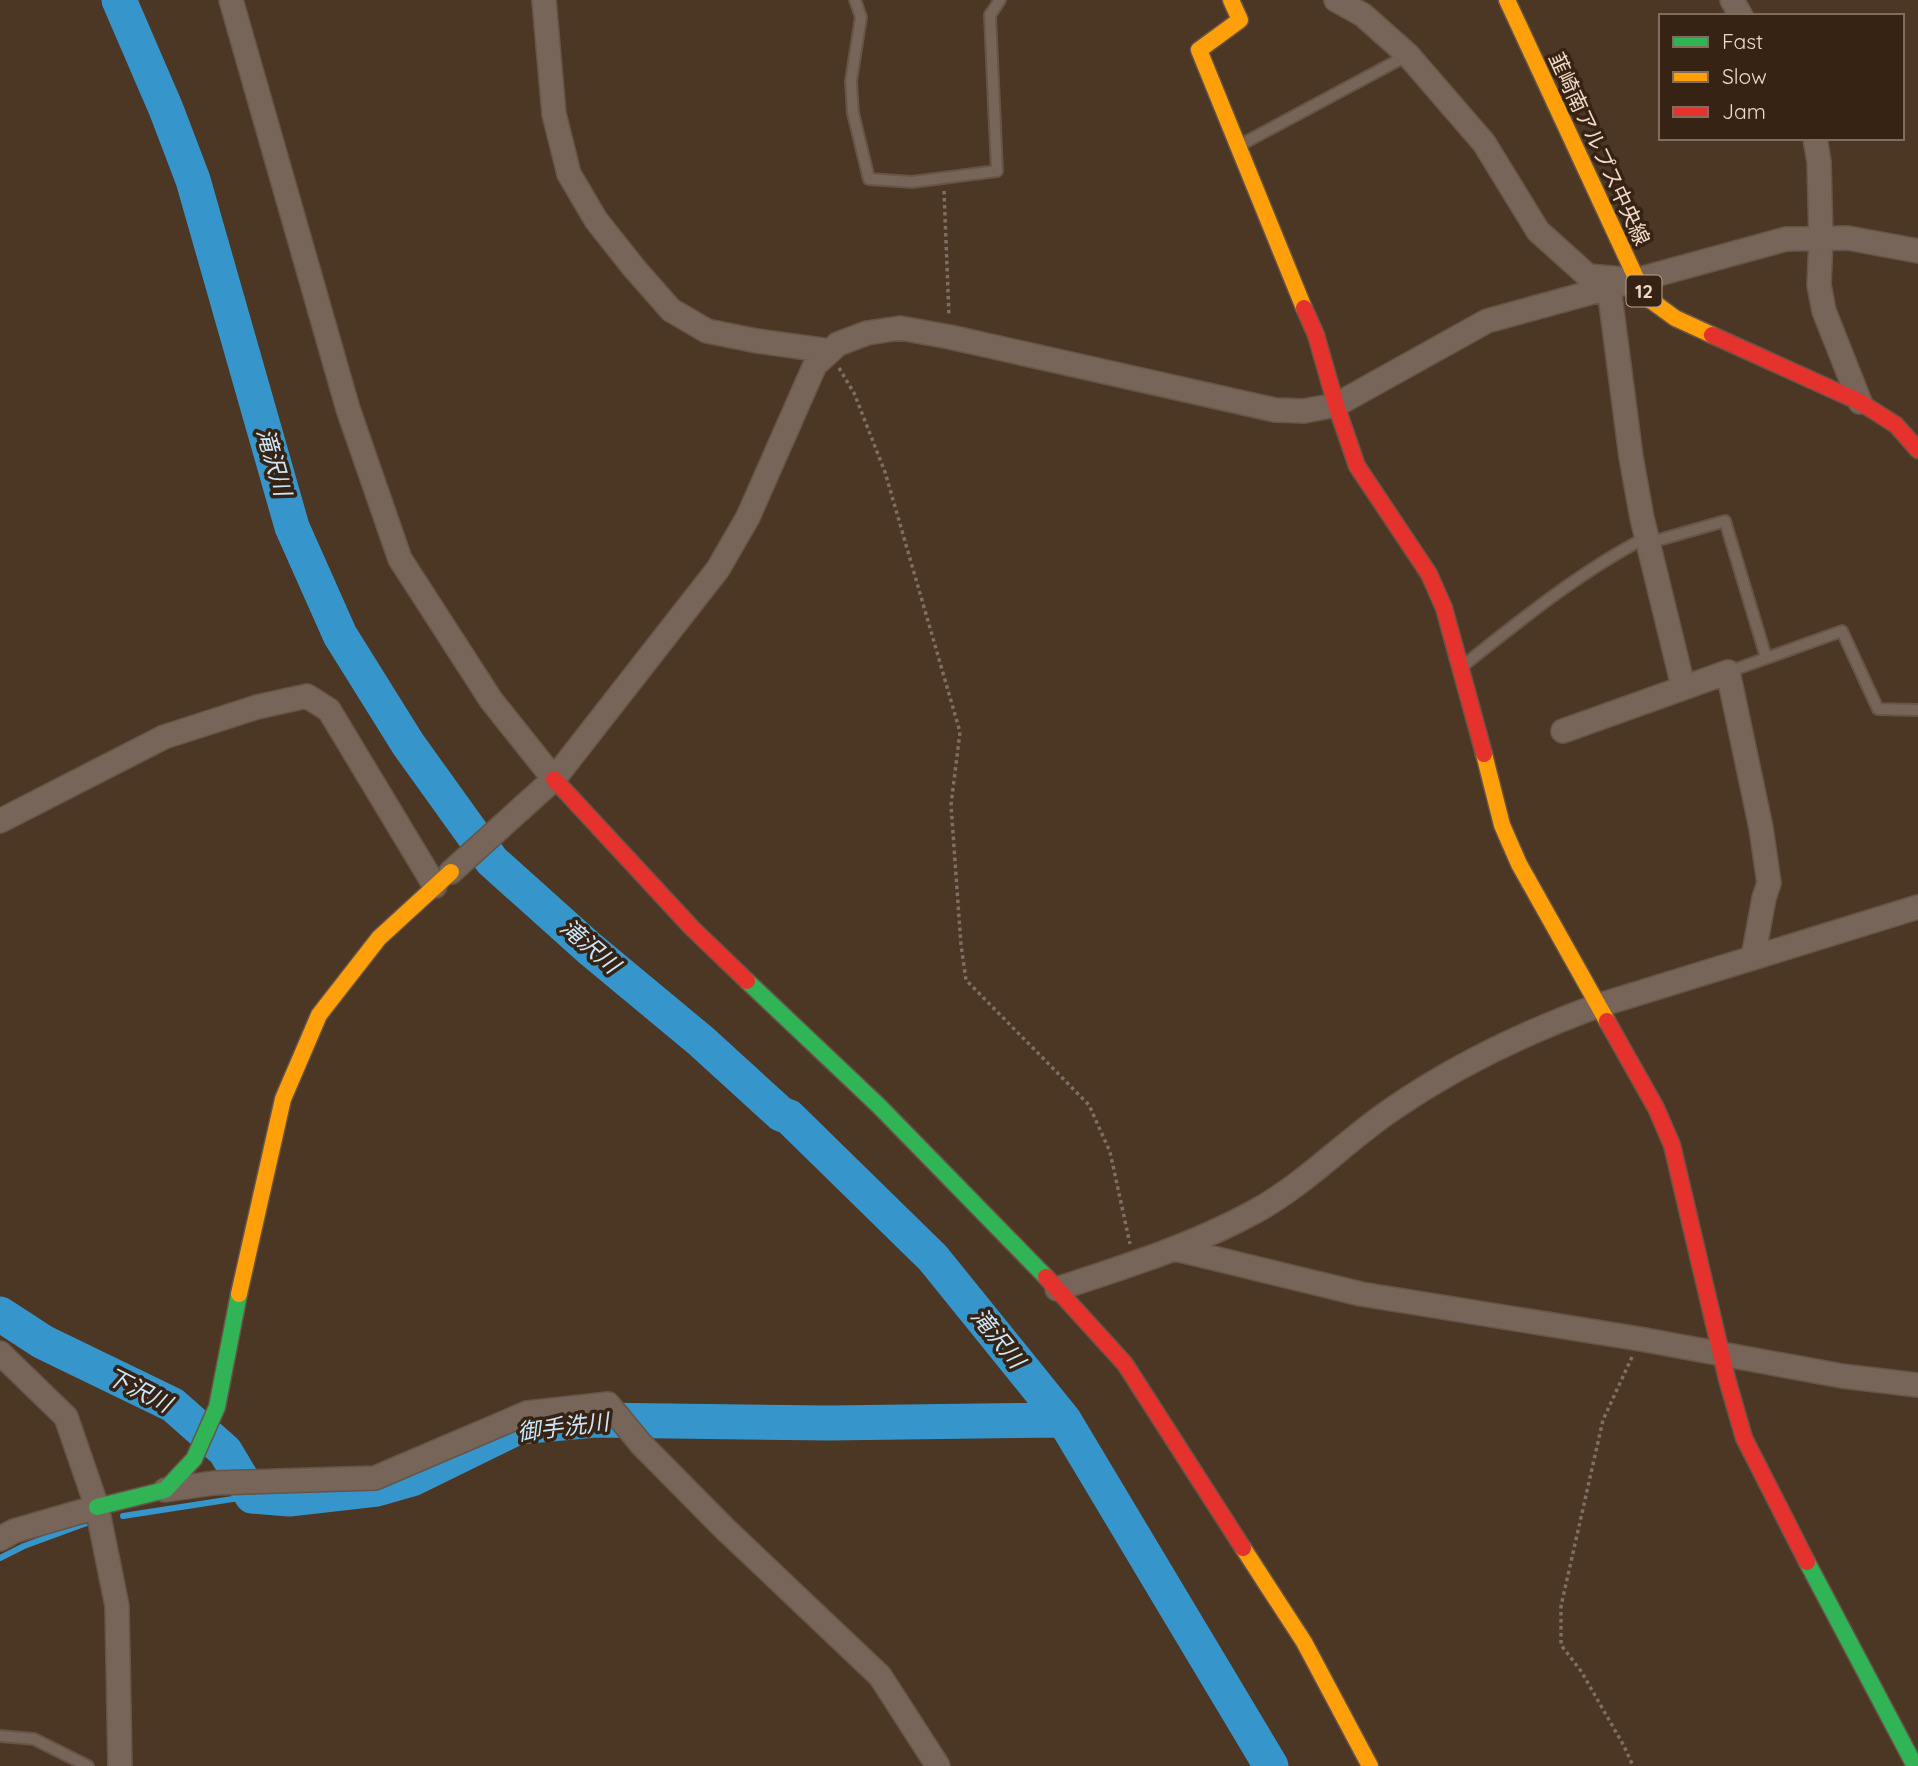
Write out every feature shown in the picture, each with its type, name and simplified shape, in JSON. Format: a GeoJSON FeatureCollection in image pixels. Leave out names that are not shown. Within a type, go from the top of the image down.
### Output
{"type":"FeatureCollection","features":[{"type":"Feature","properties":{"kind":"street"},"geometry":{"type":"LineString","coordinates":[[230,0],[348,409],[400,559],[491,700],[554,779],[692,928],[879,1106],[1057,1289],[1125,1364],[1304,1642],[1370,1766]]}},
{"type":"Feature","properties":{"kind":"street"},"geometry":{"type":"LineString","coordinates":[[544,0],[554,114],[569,174],[596,220],[634,268],[671,310],[707,331],[829,351]]}},
{"type":"Feature","properties":{"kind":"street"},"geometry":{"type":"LineString","coordinates":[[1231,0],[1240,20],[1199,50],[1316,335],[1357,466],[1429,574],[1444,608],[1462,667],[1502,825],[1519,864],[1656,1108],[1672,1145],[1721,1354],[1744,1438],[1770,1493],[1914,1766]]}},
{"type":"Feature","properties":{"kind":"street"},"geometry":{"type":"LineString","coordinates":[[1336,0],[1363,15],[1408,55],[1484,143],[1538,231],[1588,276],[1637,280]]}},
{"type":"Feature","properties":{"kind":"street","name":"韮崎南アルプス中央線"},"geometry":{"type":"LineString","coordinates":[[1507,0],[1637,280],[1649,299],[1675,318],[1860,402],[1896,425],[1918,450]]}},
{"type":"Feature","properties":{"kind":"street"},"geometry":{"type":"LineString","coordinates":[[1815,140],[1821,239],[1819,285],[1824,311],[1860,402]]}},
{"type":"Feature","properties":{"kind":"street"},"geometry":{"type":"LineString","coordinates":[[165,1490],[194,1459],[217,1407],[283,1100],[318,1015],[379,938],[554,779],[718,569],[748,517],[815,365],[838,344],[867,333],[900,328],[1275,410],[1304,411],[1336,405],[1487,321],[1786,239],[1848,238],[1918,251]]}},
{"type":"Feature","properties":{"kind":"street"},"geometry":{"type":"LineString","coordinates":[[1609,288],[1631,457],[1683,687]]}},
{"type":"Feature","properties":{"kind":"street"},"geometry":{"type":"LineString","coordinates":[[1918,444],[1918,450]]}},
{"type":"Feature","properties":{"kind":"street"},"geometry":{"type":"LineString","coordinates":[[1563,731],[1728,672],[1761,828],[1769,883],[1753,958]]}},
{"type":"Feature","properties":{"kind":"street"},"geometry":{"type":"LineString","coordinates":[[0,821],[164,737],[257,707],[307,696],[329,710],[443,879]]}},
{"type":"Feature","properties":{"kind":"street"},"geometry":{"type":"LineString","coordinates":[[1057,1289],[1176,1249],[1256,1212],[1305,1178],[1392,1109],[1454,1069],[1550,1023],[1918,907]]}},
{"type":"Feature","properties":{"kind":"street"},"geometry":{"type":"LineString","coordinates":[[1176,1249],[1361,1294],[1640,1339],[1842,1376],[1918,1385]]}},
{"type":"Feature","properties":{"kind":"street"},"geometry":{"type":"LineString","coordinates":[[0,1353],[66,1417],[98,1508],[117,1606],[120,1766]]}},
{"type":"Feature","properties":{"kind":"street"},"geometry":{"type":"LineString","coordinates":[[0,1539],[14,1531],[165,1490],[214,1483],[374,1478],[527,1413],[608,1404],[641,1444],[724,1528],[880,1676],[939,1766]]}},
{"type":"Feature","properties":{"kind":"lane"},"geometry":{"type":"LineString","coordinates":[[855,0],[861,17],[851,81],[853,113],[869,179],[912,182],[997,171],[990,15],[1000,0]]}},
{"type":"Feature","properties":{"kind":"lane"},"geometry":{"type":"LineString","coordinates":[[1240,146],[1408,55]]}},
{"type":"Feature","properties":{"kind":"lane"},"geometry":{"type":"LineString","coordinates":[[1462,667],[1535,610],[1625,549],[1648,540],[1725,521],[1766,657]]}},
{"type":"Feature","properties":{"kind":"lane"},"geometry":{"type":"LineString","coordinates":[[1728,672],[1842,631],[1878,709],[1918,710]]}},
{"type":"Feature","properties":{"kind":"lane"},"geometry":{"type":"LineString","coordinates":[[0,1736],[34,1739],[88,1766]]}},
{"type":"Feature","properties":{"kind":"path"},"geometry":{"type":"LineString","coordinates":[[943,178],[950,337]]}},
{"type":"Feature","properties":{"kind":"path"},"geometry":{"type":"LineString","coordinates":[[829,351],[854,393],[885,472],[960,732],[951,805],[966,980],[1089,1105],[1110,1152],[1133,1264]]}},
{"type":"Feature","properties":{"kind":"path"},"geometry":{"type":"LineString","coordinates":[[1633,1766],[1625,1746],[1581,1671],[1560,1644],[1561,1606],[1603,1420],[1640,1339]]}},
{"type":"Feature","properties":{"kind":"waterway","name":"滝沢川"},"geometry":{"type":"LineString","coordinates":[[119,0],[193,180],[292,527],[340,635],[408,744],[492,861],[589,948],[701,1041],[781,1114],[789,1117],[933,1258],[1064,1420],[1271,1766]]}},
{"type":"Feature","properties":{"kind":"waterway","name":"御手洗川"},"geometry":{"type":"LineString","coordinates":[[0,1314],[43,1342],[173,1405],[225,1451],[252,1496],[289,1499],[377,1489],[412,1479],[518,1427],[595,1420],[829,1423],[1064,1420]]}},
{"type":"Feature","properties":{"kind":"waterway","name":"御手洗川"},"geometry":{"type":"LineString","coordinates":[[123,1516],[252,1496]]}},
{"type":"Feature","properties":{"kind":"waterway","name":"御手洗川"},"geometry":{"type":"LineString","coordinates":[[0,1558],[24,1546],[92,1521]]}},
{"type":"Feature","properties":{"kind":"traffic: fast"},"geometry":{"type":"LineString","coordinates":[[747,981],[879,1106],[1046,1277]]}},
{"type":"Feature","properties":{"kind":"traffic: fast"},"geometry":{"type":"LineString","coordinates":[[97,1507],[165,1490],[194,1459],[217,1407],[239,1294]]}},
{"type":"Feature","properties":{"kind":"traffic: fast"},"geometry":{"type":"LineString","coordinates":[[1807,1562],[1915,1766]]}},
{"type":"Feature","properties":{"kind":"traffic: slow"},"geometry":{"type":"LineString","coordinates":[[1231,0],[1240,20],[1199,50],[1304,308]]}},
{"type":"Feature","properties":{"kind":"traffic: slow"},"geometry":{"type":"LineString","coordinates":[[1507,0],[1637,280],[1649,299],[1675,318],[1712,335]]}},
{"type":"Feature","properties":{"kind":"traffic: slow"},"geometry":{"type":"LineString","coordinates":[[1484,754],[1502,825],[1519,864],[1607,1021]]}},
{"type":"Feature","properties":{"kind":"traffic: slow"},"geometry":{"type":"LineString","coordinates":[[239,1294],[283,1099],[319,1015],[379,938],[451,872]]}},
{"type":"Feature","properties":{"kind":"traffic: slow"},"geometry":{"type":"LineString","coordinates":[[1243,1548],[1304,1642],[1370,1766]]}},
{"type":"Feature","properties":{"kind":"traffic: jam"},"geometry":{"type":"LineString","coordinates":[[1304,308],[1316,335],[1357,466],[1429,574],[1444,608],[1484,754]]}},
{"type":"Feature","properties":{"kind":"traffic: jam"},"geometry":{"type":"LineString","coordinates":[[1712,335],[1860,402],[1896,425],[1918,450]]}},
{"type":"Feature","properties":{"kind":"traffic: jam"},"geometry":{"type":"LineString","coordinates":[[554,779],[692,928],[747,981]]}},
{"type":"Feature","properties":{"kind":"traffic: jam"},"geometry":{"type":"LineString","coordinates":[[1607,1021],[1656,1108],[1672,1145],[1727,1379],[1744,1438],[1807,1562]]}},
{"type":"Feature","properties":{"kind":"traffic: jam"},"geometry":{"type":"LineString","coordinates":[[1046,1277],[1125,1364],[1243,1548]]}},
{"type":"Feature","properties":{"kind":"water label","name":"下沢川"},"geometry":{"type":"Point","coordinates":[139,1390]}}]}
